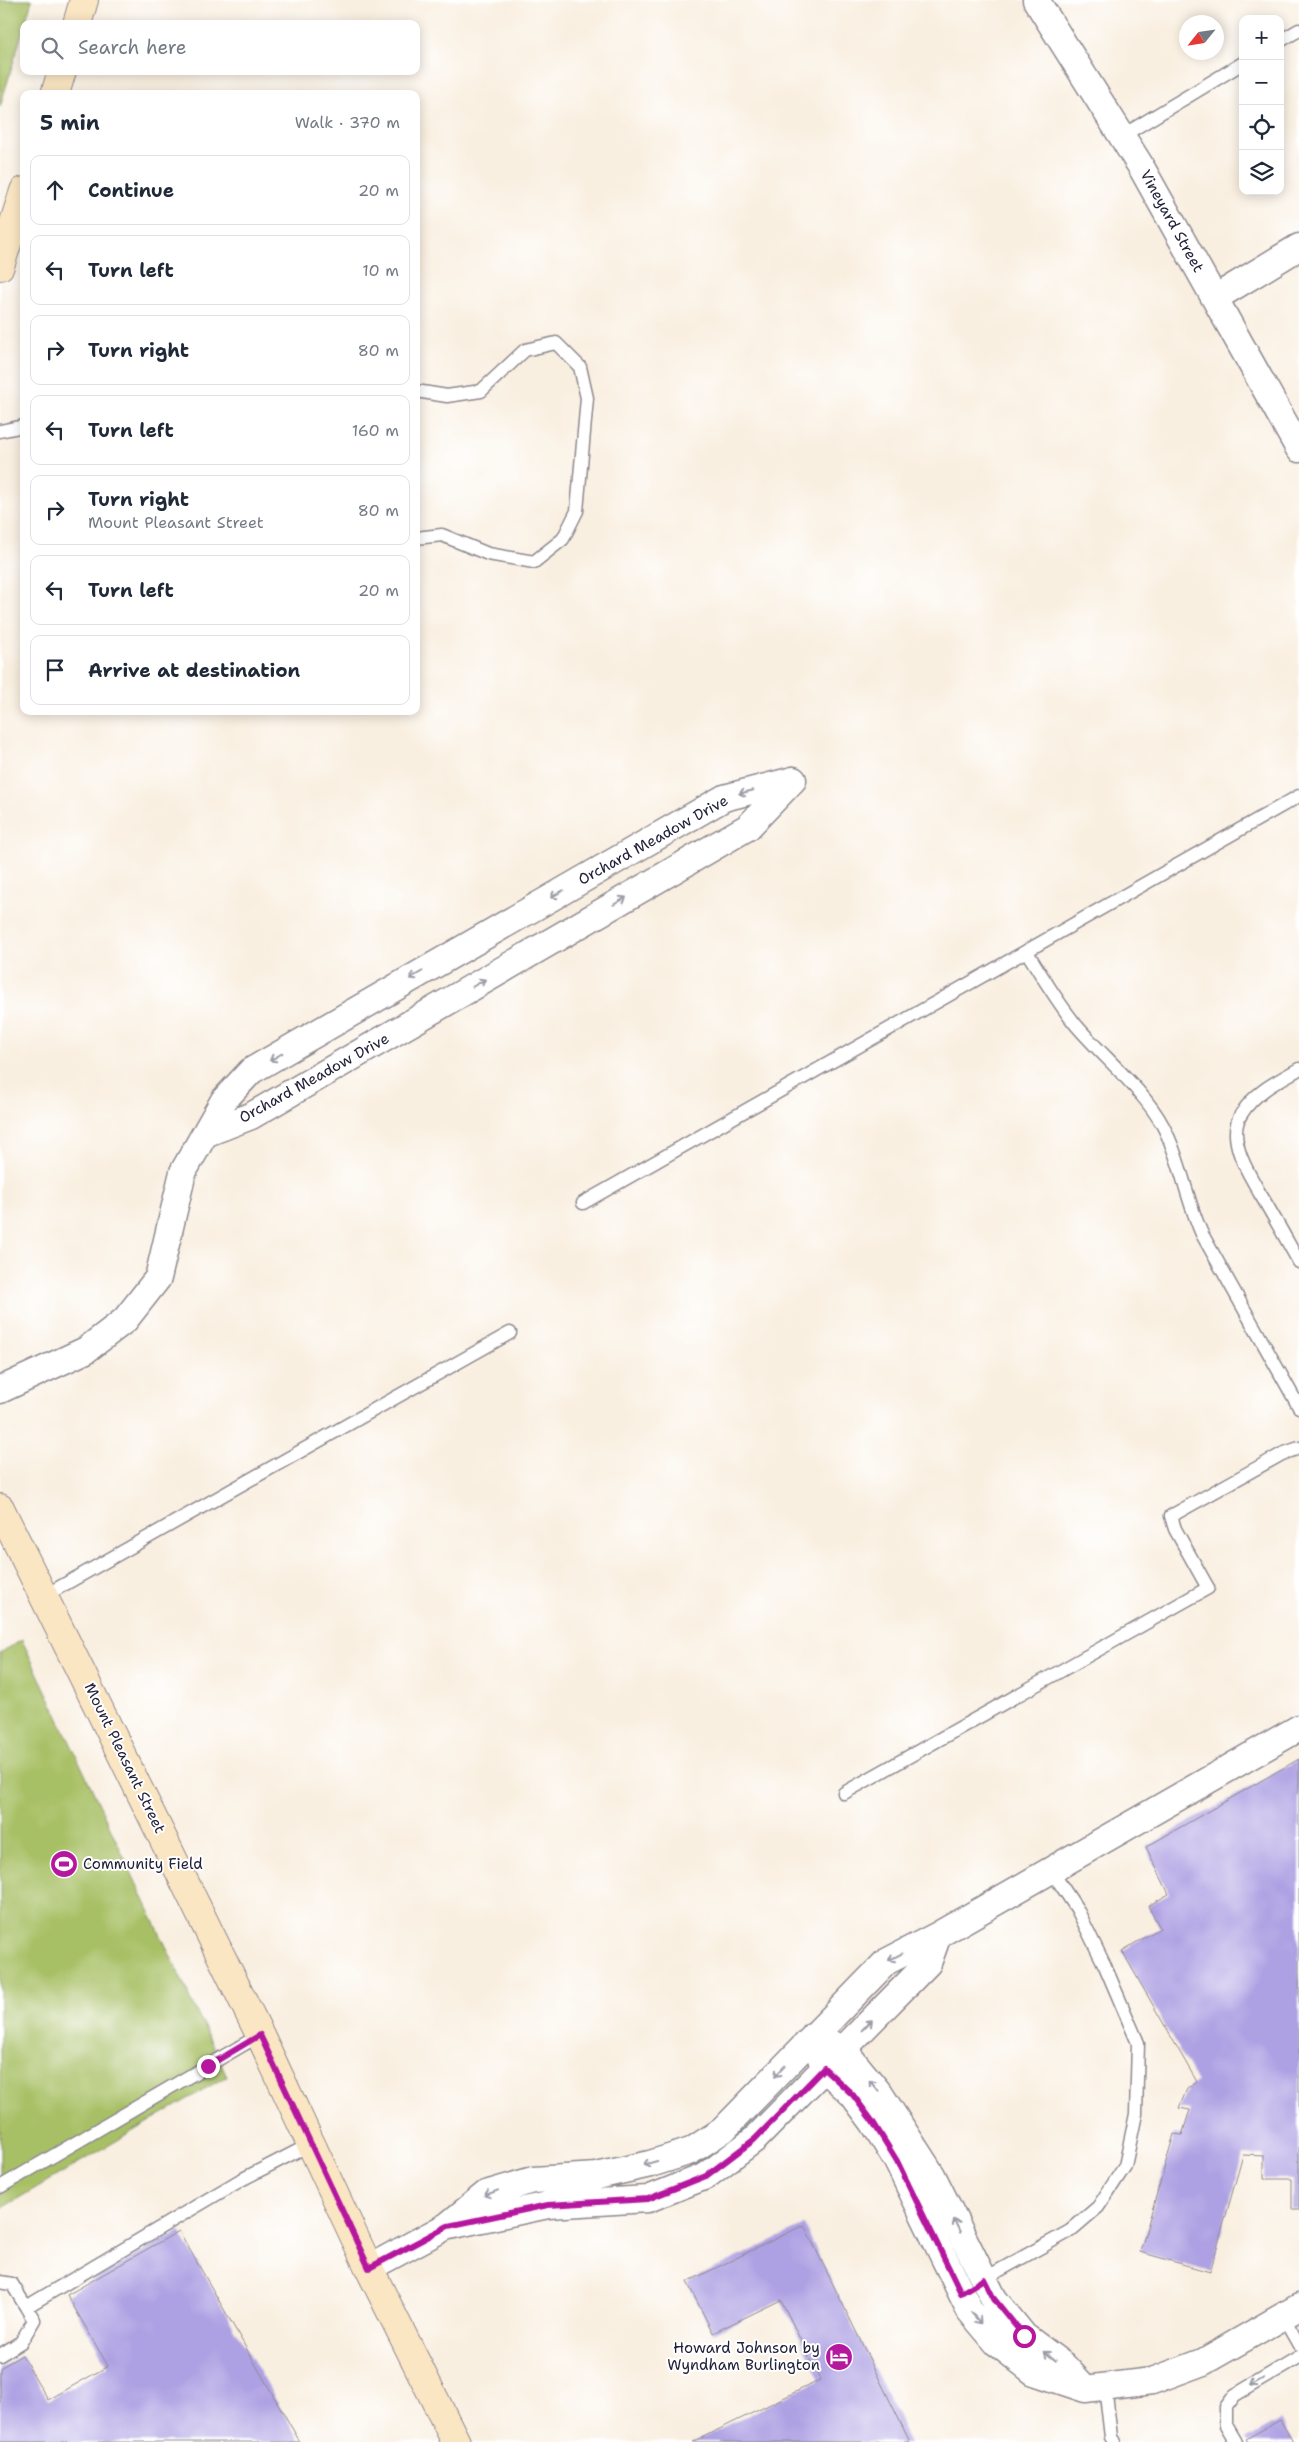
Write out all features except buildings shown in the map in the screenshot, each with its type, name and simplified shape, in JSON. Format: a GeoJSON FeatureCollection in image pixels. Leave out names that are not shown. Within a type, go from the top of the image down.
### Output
{"type":"FeatureCollection","features":[{"type":"Feature","properties":{"kind":"main road"},"geometry":{"type":"LineString","coordinates":[[78,20],[84,0]]}},
{"type":"Feature","properties":{"kind":"main road"},"geometry":{"type":"LineString","coordinates":[[55,90],[61,75]]}},
{"type":"Feature","properties":{"kind":"main road"},"geometry":{"type":"LineString","coordinates":[[0,266],[20,204]]}},
{"type":"Feature","properties":{"kind":"main road","name":"Mount Pleasant Street"},"geometry":{"type":"LineString","coordinates":[[0,1508],[260,2035],[369,2268],[456,2442]]}},
{"type":"Feature","properties":{"kind":"street","name":"Vineyard Street"},"geometry":{"type":"LineString","coordinates":[[1036,0],[1122,136],[1299,448]]}},
{"type":"Feature","properties":{"kind":"street"},"geometry":{"type":"LineString","coordinates":[[1215,298],[1299,247]]}},
{"type":"Feature","properties":{"kind":"street","name":"Orchard Meadow Drive"},"geometry":{"type":"LineString","coordinates":[[0,1390],[86,1350],[125,1320],[158,1278],[184,1172],[224,1100],[250,1071],[724,798],[793,780],[748,827],[251,1116],[207,1133]]}},
{"type":"Feature","properties":{"kind":"street"},"geometry":{"type":"LineString","coordinates":[[369,2268],[448,2226],[486,2194],[533,2180],[597,2176],[691,2151],[723,2130],[886,1962],[938,1935],[1299,1728]]}},
{"type":"Feature","properties":{"kind":"street"},"geometry":{"type":"LineString","coordinates":[[448,2226],[548,2205],[648,2199],[706,2176],[755,2139],[928,1963],[938,1935]]}},
{"type":"Feature","properties":{"kind":"street"},"geometry":{"type":"LineString","coordinates":[[814,2035],[843,2050],[880,2094],[932,2175],[994,2299],[1024,2336],[1095,2388]]}},
{"type":"Feature","properties":{"kind":"street"},"geometry":{"type":"LineString","coordinates":[[814,2035],[824,2068],[853,2095],[873,2122],[897,2161],[970,2311],[997,2343],[1034,2372],[1095,2388],[1152,2381],[1203,2362],[1290,2311]]}},
{"type":"Feature","properties":{"kind":"lane"},"geometry":{"type":"LineString","coordinates":[[1284,39],[1299,30]]}},
{"type":"Feature","properties":{"kind":"lane"},"geometry":{"type":"LineString","coordinates":[[1122,136],[1239,66]]}},
{"type":"Feature","properties":{"kind":"lane"},"geometry":{"type":"LineString","coordinates":[[420,392],[448,396],[481,391],[525,350],[556,344],[580,367],[587,398],[577,511],[563,539],[534,562],[488,554],[442,535],[420,538]]}},
{"type":"Feature","properties":{"kind":"lane"},"geometry":{"type":"LineString","coordinates":[[0,431],[20,427]]}},
{"type":"Feature","properties":{"kind":"lane"},"geometry":{"type":"LineString","coordinates":[[583,1203],[1299,796]]}},
{"type":"Feature","properties":{"kind":"lane"},"geometry":{"type":"LineString","coordinates":[[1027,952],[1076,1025],[1137,1092],[1163,1125],[1179,1165],[1194,1215],[1202,1234],[1299,1407]]}},
{"type":"Feature","properties":{"kind":"lane"},"geometry":{"type":"LineString","coordinates":[[1299,1069],[1261,1093],[1248,1105],[1240,1115],[1236,1127],[1236,1138],[1246,1169],[1299,1262]]}},
{"type":"Feature","properties":{"kind":"lane"},"geometry":{"type":"LineString","coordinates":[[44,1596],[510,1333]]}},
{"type":"Feature","properties":{"kind":"lane"},"geometry":{"type":"LineString","coordinates":[[844,1793],[1208,1588],[1175,1529],[1171,1516],[1282,1454],[1299,1448]]}},
{"type":"Feature","properties":{"kind":"lane"},"geometry":{"type":"LineString","coordinates":[[961,2293],[1070,2231],[1098,2207],[1126,2166],[1136,2114],[1138,2043],[1105,1966],[1077,1909],[1051,1870]]}},
{"type":"Feature","properties":{"kind":"lane"},"geometry":{"type":"LineString","coordinates":[[0,2186],[260,2035]]}},
{"type":"Feature","properties":{"kind":"lane"},"geometry":{"type":"LineString","coordinates":[[26,2307],[239,2181],[311,2144]]}},
{"type":"Feature","properties":{"kind":"lane"},"geometry":{"type":"LineString","coordinates":[[0,2282],[12,2284],[34,2320],[21,2342],[0,2355]]}},
{"type":"Feature","properties":{"kind":"lane"},"geometry":{"type":"LineString","coordinates":[[1290,2311],[1299,2345]]}},
{"type":"Feature","properties":{"kind":"lane"},"geometry":{"type":"LineString","coordinates":[[1236,2442],[1226,2426],[1226,2407],[1235,2394],[1299,2357]]}},
{"type":"Feature","properties":{"kind":"lane"},"geometry":{"type":"LineString","coordinates":[[1095,2388],[1109,2440]]}},
{"type":"Feature","properties":{"kind":"green space"},"geometry":{"type":"Polygon","coordinates":[[[0,0],[32,0],[26,20],[20,20],[20,40],[0,107],[0,0]]]}},
{"type":"Feature","properties":{"kind":"green space","name":"Community Field"},"geometry":{"type":"Polygon","coordinates":[[[22,1640],[227,2076],[0,2209],[0,1653],[22,1640]]]}},
{"type":"Feature","properties":{"kind":"place","name":"Community Field"},"geometry":{"type":"Point","coordinates":[64,1864]}},
{"type":"Feature","properties":{"kind":"place","name":"Howard Johnson by Wyndham Burlington"},"geometry":{"type":"Point","coordinates":[839,2357]}},
{"type":"Feature","properties":{"kind":"route"},"geometry":{"type":"LineString","coordinates":[[208,2066],[260,2035],[369,2268],[448,2226],[495,2218],[548,2205],[592,2204],[648,2199],[706,2176],[755,2139],[824,2068],[853,2095],[873,2122],[897,2161],[961,2293],[984,2279],[994,2299],[1024,2336]]}}]}
